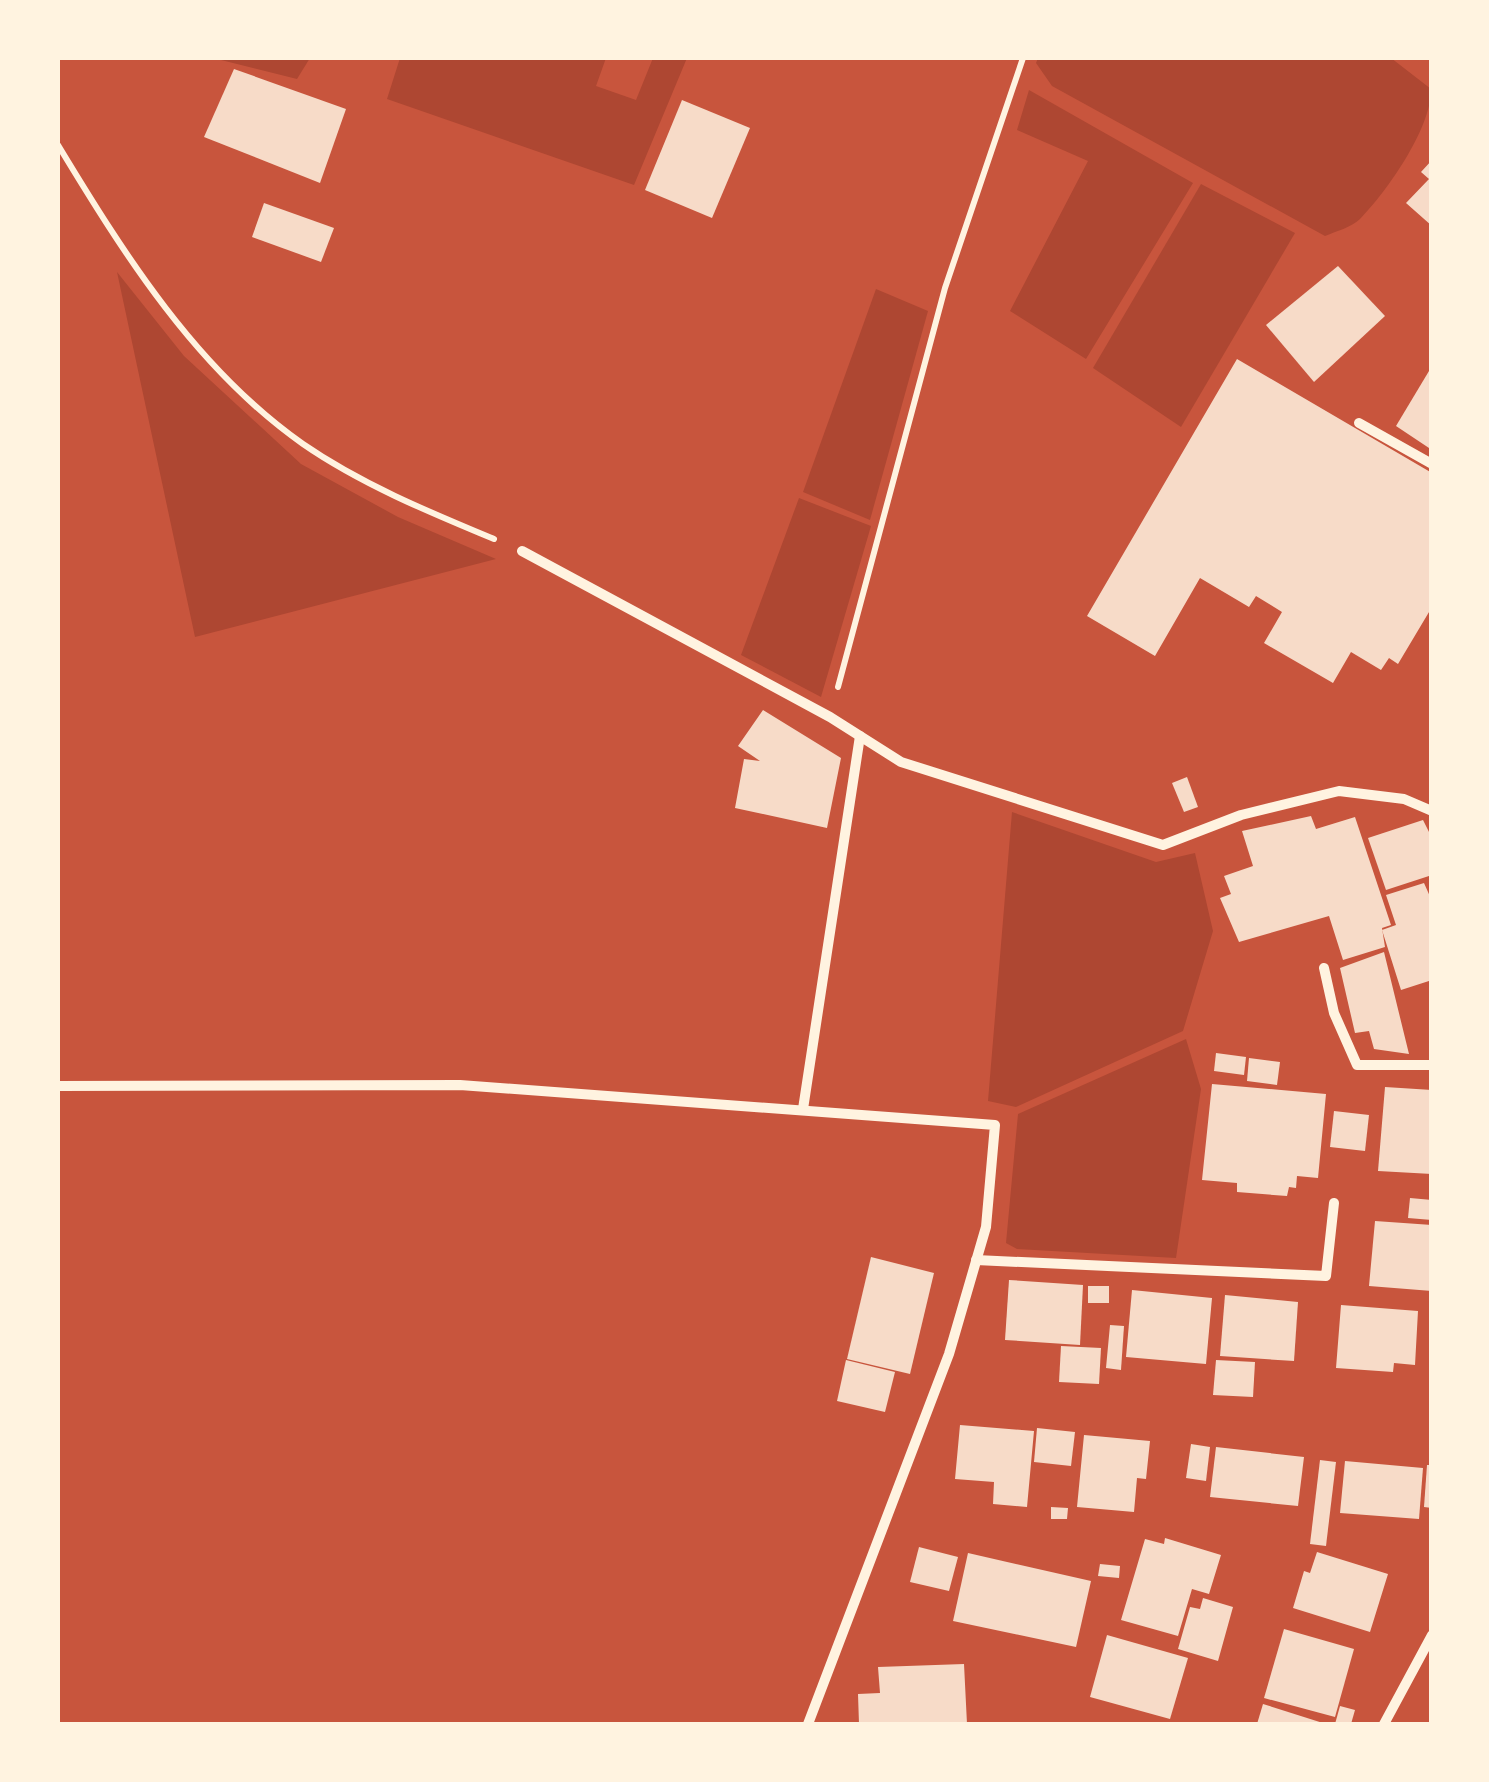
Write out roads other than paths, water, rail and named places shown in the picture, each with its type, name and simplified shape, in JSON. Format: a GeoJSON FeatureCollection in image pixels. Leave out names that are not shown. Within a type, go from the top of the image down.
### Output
{"type":"FeatureCollection","features":[{"type":"Feature","properties":{"kind":"street"},"geometry":{"type":"LineString","coordinates":[[1360,423],[1432,464]]}},
{"type":"Feature","properties":{"kind":"street"},"geometry":{"type":"LineString","coordinates":[[522,551],[830,717],[901,762],[1162,845],[1240,815],[1339,791],[1404,800],[1432,810]]}},
{"type":"Feature","properties":{"kind":"street"},"geometry":{"type":"LineString","coordinates":[[804,1108],[860,736]]}},
{"type":"Feature","properties":{"kind":"street"},"geometry":{"type":"LineString","coordinates":[[1324,968],[1334,1012],[1357,1065],[1432,1065]]}},
{"type":"Feature","properties":{"kind":"street"},"geometry":{"type":"LineString","coordinates":[[58,1086],[460,1086],[804,1108],[995,1125],[986,1227],[948,1354],[808,1724]]}},
{"type":"Feature","properties":{"kind":"street"},"geometry":{"type":"LineString","coordinates":[[976,1260],[1326,1276],[1334,1202]]}},
{"type":"Feature","properties":{"kind":"street"},"geometry":{"type":"LineString","coordinates":[[1384,1724],[1432,1635]]}}]}
